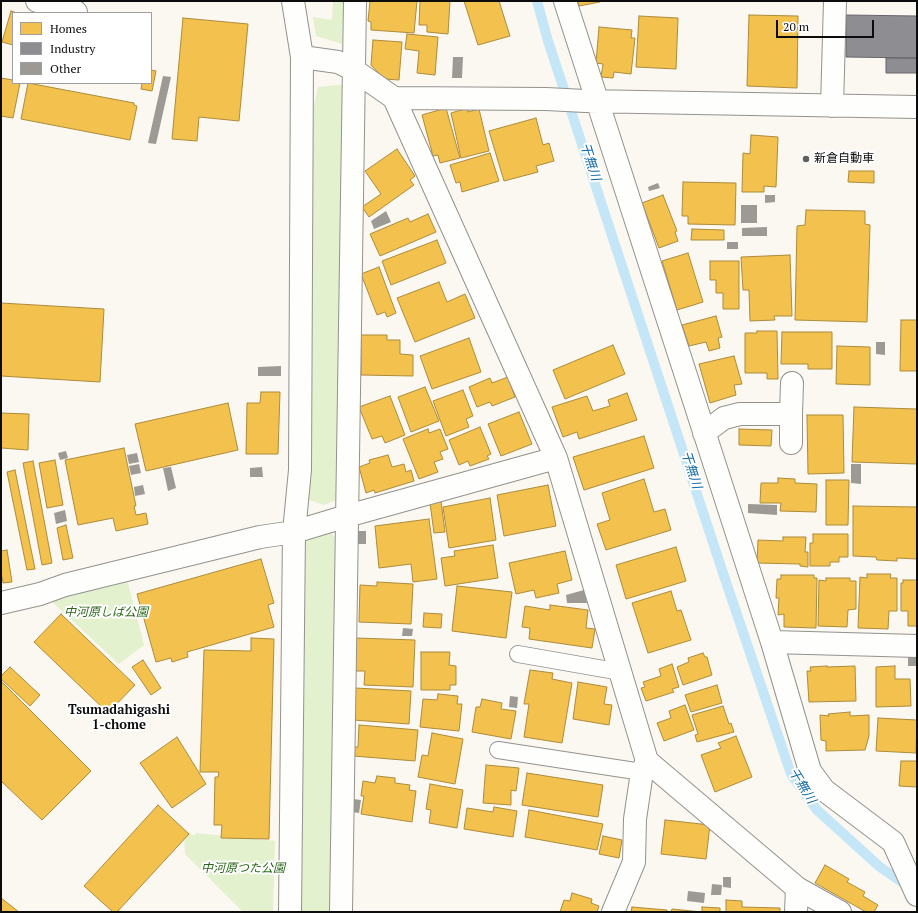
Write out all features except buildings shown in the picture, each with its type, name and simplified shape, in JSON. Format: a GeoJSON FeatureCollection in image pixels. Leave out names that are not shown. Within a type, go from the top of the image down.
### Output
{"type":"FeatureCollection","features":[{"type":"Feature","properties":{"kind":"street"},"geometry":{"type":"LineString","coordinates":[[37,1],[77,9]]}},
{"type":"Feature","properties":{"kind":"street"},"geometry":{"type":"LineString","coordinates":[[290,912],[294,532],[300,470],[302,57],[292,1]]}},
{"type":"Feature","properties":{"kind":"street"},"geometry":{"type":"LineString","coordinates":[[340,912],[355,1]]}},
{"type":"Feature","properties":{"kind":"street"},"geometry":{"type":"LineString","coordinates":[[565,1],[591,101],[704,433],[772,642],[810,771],[824,790],[893,842],[917,895]]}},
{"type":"Feature","properties":{"kind":"street"},"geometry":{"type":"LineString","coordinates":[[832,106],[835,1]]}},
{"type":"Feature","properties":{"kind":"street"},"geometry":{"type":"LineString","coordinates":[[302,57],[338,62],[354,70],[394,98],[556,458],[621,672],[645,766],[635,819],[634,862],[613,912]]}},
{"type":"Feature","properties":{"kind":"street"},"geometry":{"type":"LineString","coordinates":[[394,98],[546,99],[917,107]]}},
{"type":"Feature","properties":{"kind":"street"},"geometry":{"type":"LineString","coordinates":[[791,442],[792,383]]}},
{"type":"Feature","properties":{"kind":"street"},"geometry":{"type":"LineString","coordinates":[[704,433],[724,418],[740,414],[791,414]]}},
{"type":"Feature","properties":{"kind":"street"},"geometry":{"type":"LineString","coordinates":[[1,603],[40,594],[65,584],[253,539],[294,532],[556,458]]}},
{"type":"Feature","properties":{"kind":"street"},"geometry":{"type":"LineString","coordinates":[[772,642],[917,646]]}},
{"type":"Feature","properties":{"kind":"street"},"geometry":{"type":"LineString","coordinates":[[645,766],[797,888],[840,912]]}},
{"type":"Feature","properties":{"kind":"street"},"geometry":{"type":"LineString","coordinates":[[796,912],[797,888]]}},
{"type":"Feature","properties":{"kind":"lane"},"geometry":{"type":"LineString","coordinates":[[518,654],[621,672]]}},
{"type":"Feature","properties":{"kind":"lane"},"geometry":{"type":"LineString","coordinates":[[498,750],[645,766]]}},
{"type":"Feature","properties":{"kind":"green space"},"geometry":{"type":"Polygon","coordinates":[[[333,1],[344,1],[342,44],[316,36],[313,17],[332,20],[333,1]]]}},
{"type":"Feature","properties":{"kind":"green space"},"geometry":{"type":"Polygon","coordinates":[[[347,84],[336,500],[324,505],[309,500],[306,470],[311,120],[318,87],[347,84]]]}},
{"type":"Feature","properties":{"kind":"green space"},"geometry":{"type":"Polygon","coordinates":[[[330,531],[340,544],[334,912],[298,912],[302,544],[308,535],[330,531]]]}},
{"type":"Feature","properties":{"kind":"green space","name":"中河原しば公園"},"geometry":{"type":"Polygon","coordinates":[[[127,579],[144,645],[119,664],[49,599],[127,579]]]}},
{"type":"Feature","properties":{"kind":"green space","name":"中河原つた公園"},"geometry":{"type":"Polygon","coordinates":[[[189,832],[194,836],[196,833],[275,841],[273,912],[243,912],[185,854],[184,837],[189,832]]]}},
{"type":"Feature","properties":{"kind":"waterway","name":"干無川"},"geometry":{"type":"LineString","coordinates":[[537,1],[548,41],[724,576],[791,774],[817,810],[880,867],[909,887]]}},
{"type":"Feature","properties":{"kind":"place","name":"新倉自動車"},"geometry":{"type":"Point","coordinates":[806,159]}},
{"type":"Feature","properties":{"kind":"district","name":"Tsumadahigashi 1-chome"},"geometry":{"type":"Point","coordinates":[119,718]}}]}
